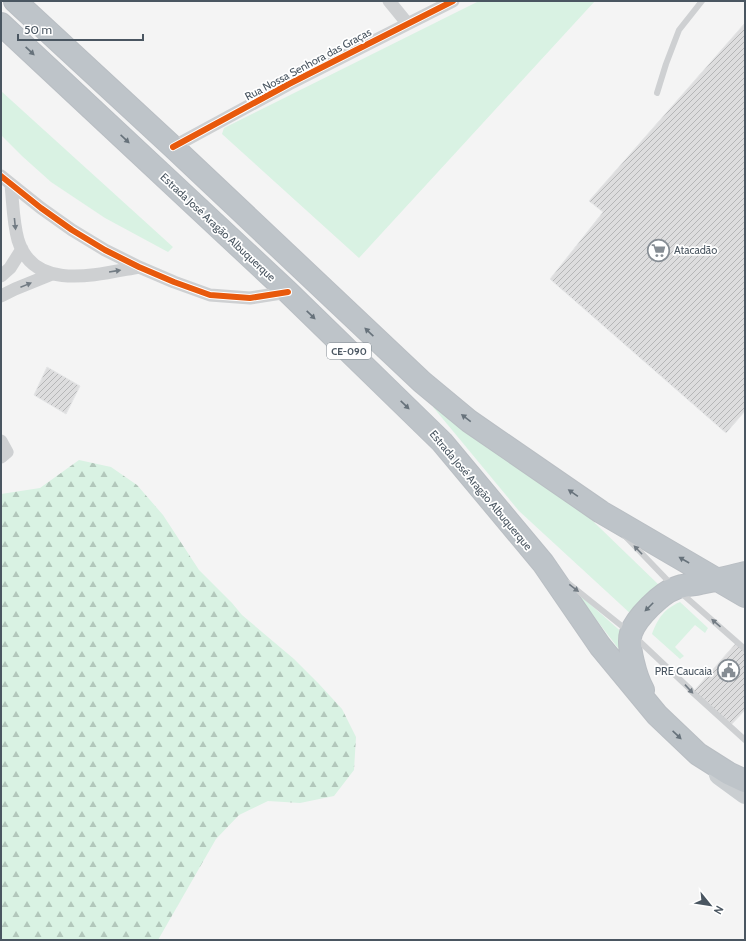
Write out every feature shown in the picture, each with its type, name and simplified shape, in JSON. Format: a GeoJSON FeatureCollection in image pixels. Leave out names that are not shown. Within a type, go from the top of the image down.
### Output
{"type":"FeatureCollection","features":[{"type":"Feature","properties":{"kind":"highway","name":"CE-090"},"geometry":{"type":"LineString","coordinates":[[15,1],[173,147],[422,382],[469,421],[602,512],[745,596]]}},
{"type":"Feature","properties":{"kind":"highway","name":"Estrada José Aragão Albuquerque"},"geometry":{"type":"LineString","coordinates":[[1,24],[288,292],[442,442],[543,563],[600,646],[657,715],[698,754]]}},
{"type":"Feature","properties":{"kind":"highway"},"geometry":{"type":"LineString","coordinates":[[657,715],[638,682],[632,659],[631,633],[643,613],[658,598],[675,588],[745,573]]}},
{"type":"Feature","properties":{"kind":"highway"},"geometry":{"type":"LineString","coordinates":[[698,754],[728,773],[745,781]]}},
{"type":"Feature","properties":{"kind":"main road","name":"Estrada José Aragão Albuquerque"},"geometry":{"type":"LineString","coordinates":[[698,754],[722,778],[745,794]]}},
{"type":"Feature","properties":{"kind":"street"},"geometry":{"type":"LineString","coordinates":[[389,1],[408,23]]}},
{"type":"Feature","properties":{"kind":"street","name":"Rua Nossa Senhora das Graças"},"geometry":{"type":"LineString","coordinates":[[173,147],[289,84],[453,1]]}},
{"type":"Feature","properties":{"kind":"street"},"geometry":{"type":"LineString","coordinates":[[1,176],[41,208],[72,230],[105,250],[174,282],[210,295],[250,298],[288,292]]}},
{"type":"Feature","properties":{"kind":"street"},"geometry":{"type":"LineString","coordinates":[[11,185],[16,231],[22,250],[34,265],[52,274],[67,276],[89,275],[139,267]]}},
{"type":"Feature","properties":{"kind":"street"},"geometry":{"type":"LineString","coordinates":[[1,276],[10,268],[22,250]]}},
{"type":"Feature","properties":{"kind":"street"},"geometry":{"type":"LineString","coordinates":[[1,296],[52,274]]}},
{"type":"Feature","properties":{"kind":"lane"},"geometry":{"type":"LineString","coordinates":[[657,93],[679,30],[702,1]]}},
{"type":"Feature","properties":{"kind":"lane"},"geometry":{"type":"LineString","coordinates":[[602,512],[617,529]]}},
{"type":"Feature","properties":{"kind":"lane"},"geometry":{"type":"LineString","coordinates":[[622,534],[675,588],[745,649]]}},
{"type":"Feature","properties":{"kind":"lane"},"geometry":{"type":"LineString","coordinates":[[543,563],[631,633],[692,692],[745,740]]}},
{"type":"Feature","properties":{"kind":"green space"},"geometry":{"type":"Polygon","coordinates":[[[479,1],[595,1],[359,258],[222,134],[224,128],[479,1]]]}},
{"type":"Feature","properties":{"kind":"green space"},"geometry":{"type":"Polygon","coordinates":[[[1,91],[173,247],[168,252],[105,218],[51,182],[22,156],[1,135],[1,91]]]}},
{"type":"Feature","properties":{"kind":"green space"},"geometry":{"type":"Polygon","coordinates":[[[437,404],[569,498],[660,586],[632,615],[519,511],[433,407],[437,404]]]}},
{"type":"Feature","properties":{"kind":"green space"},"geometry":{"type":"Polygon","coordinates":[[[79,460],[111,467],[137,485],[163,515],[199,570],[242,615],[294,659],[319,684],[342,709],[356,737],[354,770],[334,796],[300,803],[268,801],[239,815],[216,839],[158,940],[1,940],[1,494],[40,488],[79,460]]]}},
{"type":"Feature","properties":{"kind":"green space"},"geometry":{"type":"Polygon","coordinates":[[[573,589],[626,636],[624,656],[573,589]]]}},
{"type":"Feature","properties":{"kind":"green space"},"geometry":{"type":"Polygon","coordinates":[[[680,602],[708,628],[705,633],[695,625],[675,647],[684,656],[680,659],[652,634],[662,615],[680,602]]]}},
{"type":"Feature","properties":{"kind":"building","name":"Atacadão"},"geometry":{"type":"Polygon","coordinates":[[[745,23],[745,411],[726,433],[550,279],[603,212],[589,201],[745,23]]]}},
{"type":"Feature","properties":{"kind":"building"},"geometry":{"type":"Polygon","coordinates":[[[47,367],[80,386],[66,414],[34,395],[47,367]]]}},
{"type":"Feature","properties":{"kind":"building","name":"PRE Caucaia"},"geometry":{"type":"Polygon","coordinates":[[[737,642],[745,650],[745,710],[730,726],[693,692],[737,642]]]}},
{"type":"Feature","properties":{"kind":"cycle path"},"geometry":{"type":"LineString","coordinates":[[173,147],[289,84],[453,1]]}},
{"type":"Feature","properties":{"kind":"cycle path"},"geometry":{"type":"LineString","coordinates":[[1,176],[41,208],[72,230],[105,250],[174,282],[210,295],[250,298],[288,292]]}},
{"type":"Feature","properties":{"kind":"place","name":"Atacadão"},"geometry":{"type":"Point","coordinates":[659,250]}},
{"type":"Feature","properties":{"kind":"place","name":"PRE Caucaia"},"geometry":{"type":"Point","coordinates":[728,671]}}]}
